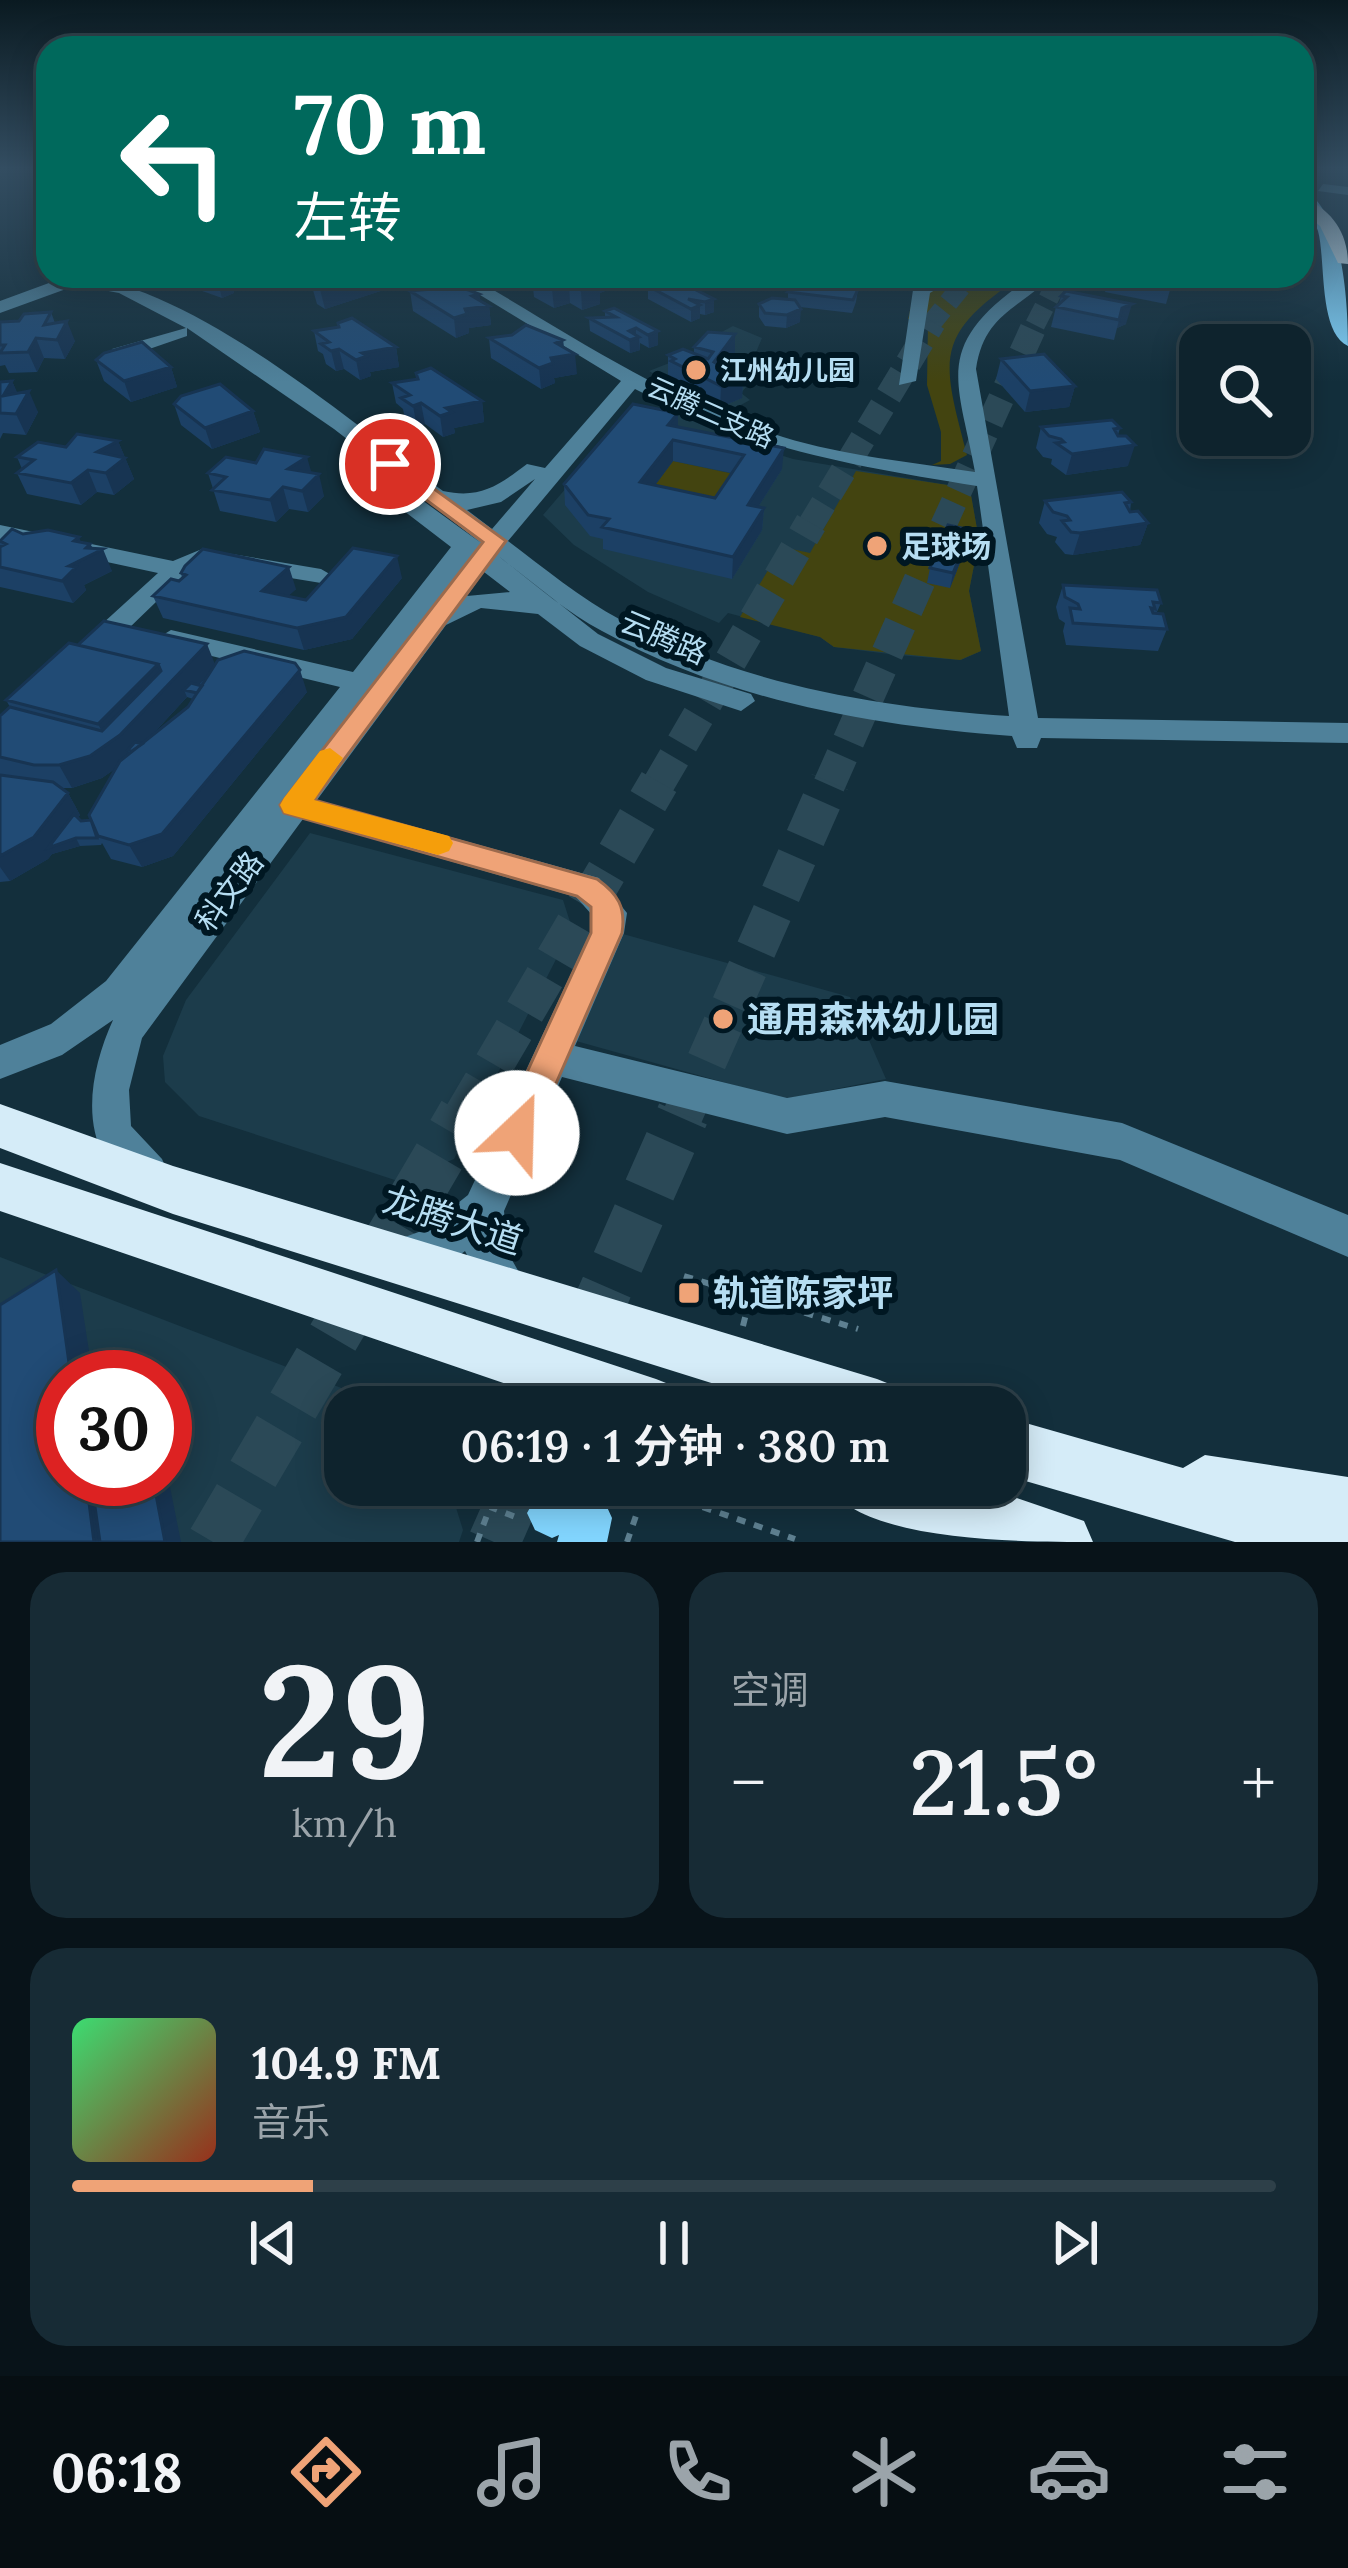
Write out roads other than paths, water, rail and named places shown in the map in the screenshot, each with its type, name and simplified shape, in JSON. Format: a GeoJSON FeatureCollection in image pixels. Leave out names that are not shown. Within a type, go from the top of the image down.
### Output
{"type":"FeatureCollection","features":[{"type":"Feature","properties":{"kind":"highway"},"geometry":{"type":"LineString","coordinates":[[1335,239],[1345,260]]}},
{"type":"Feature","properties":{"kind":"highway","name":"龙腾大道"},"geometry":{"type":"LineString","coordinates":[[0,1126],[172,1190],[809,1386]]}},
{"type":"Feature","properties":{"kind":"highway"},"geometry":{"type":"LineString","coordinates":[[0,1187],[594,1386]]}},
{"type":"Feature","properties":{"kind":"highway"},"geometry":{"type":"LineString","coordinates":[[1026,1453],[1348,1507]]}},
{"type":"Feature","properties":{"kind":"highway"},"geometry":{"type":"LineString","coordinates":[[1026,1453],[1337,1542]]}},
{"type":"Feature","properties":{"kind":"highway"},"geometry":{"type":"LineString","coordinates":[[897,1506],[966,1542]]}},
{"type":"Feature","properties":{"kind":"highway"},"geometry":{"type":"LineString","coordinates":[[952,1506],[1063,1542]]}},
{"type":"Feature","properties":{"kind":"main road"},"geometry":{"type":"LineString","coordinates":[[1343,239],[1345,260],[1337,308],[1348,340]]}},
{"type":"Feature","properties":{"kind":"main road"},"geometry":{"type":"LineString","coordinates":[[517,1360],[545,1386]]}},
{"type":"Feature","properties":{"kind":"street"},"geometry":{"type":"LineString","coordinates":[[0,308],[73,288]]}},
{"type":"Feature","properties":{"kind":"street"},"geometry":{"type":"LineString","coordinates":[[0,322],[77,288]]}},
{"type":"Feature","properties":{"kind":"street","name":"云腾路"},"geometry":{"type":"LineString","coordinates":[[90,288],[181,332],[480,544],[608,624],[715,671],[813,698],[1025,734],[1348,734]]}},
{"type":"Feature","properties":{"kind":"street","name":"云腾路"},"geometry":{"type":"LineString","coordinates":[[92,288],[197,325],[428,491],[558,620],[656,674],[748,703],[881,730],[1348,745]]}},
{"type":"Feature","properties":{"kind":"street","name":"云腾二支路"},"geometry":{"type":"LineString","coordinates":[[479,288],[699,412],[805,450],[988,481]]}},
{"type":"Feature","properties":{"kind":"street"},"geometry":{"type":"LineString","coordinates":[[906,381],[926,288]]}},
{"type":"Feature","properties":{"kind":"street"},"geometry":{"type":"LineString","coordinates":[[1025,734],[988,481],[966,382],[966,357],[988,317],[1027,288]]}},
{"type":"Feature","properties":{"kind":"street"},"geometry":{"type":"LineString","coordinates":[[119,352],[181,332]]}},
{"type":"Feature","properties":{"kind":"street","name":"科文路"},"geometry":{"type":"LineString","coordinates":[[0,1062],[58,1039],[96,1015],[119,992],[358,682],[585,433],[628,375]]}},
{"type":"Feature","properties":{"kind":"street","name":"科文路"},"geometry":{"type":"LineString","coordinates":[[172,1190],[124,1157],[110,1133],[117,1055],[149,997],[426,632],[480,544],[535,469],[628,375]]}},
{"type":"Feature","properties":{"kind":"street"},"geometry":{"type":"LineString","coordinates":[[585,433],[632,404],[671,405],[699,412]]}},
{"type":"Feature","properties":{"kind":"street"},"geometry":{"type":"LineString","coordinates":[[428,491],[453,501],[480,503],[499,496],[535,469]]}},
{"type":"Feature","properties":{"kind":"street"},"geometry":{"type":"LineString","coordinates":[[0,532],[176,569]]}},
{"type":"Feature","properties":{"kind":"street"},"geometry":{"type":"LineString","coordinates":[[68,670],[176,569],[202,556],[219,555],[321,576]]}},
{"type":"Feature","properties":{"kind":"street"},"geometry":{"type":"LineString","coordinates":[[426,632],[455,608],[491,598],[529,604],[558,620]]}},
{"type":"Feature","properties":{"kind":"street"},"geometry":{"type":"LineString","coordinates":[[117,625],[358,682]]}},
{"type":"Feature","properties":{"kind":"street"},"geometry":{"type":"LineString","coordinates":[[294,805],[586,887],[602,899],[610,913],[607,933],[483,1210],[481,1242],[489,1267],[510,1294]]}},
{"type":"Feature","properties":{"kind":"street"},"geometry":{"type":"LineString","coordinates":[[550,1057],[787,1116],[885,1099],[1122,1142],[1348,1236]]}},
{"type":"Feature","properties":{"kind":"street"},"geometry":{"type":"LineString","coordinates":[[401,1259],[436,1247],[483,1210]]}},
{"type":"Feature","properties":{"kind":"tunnel"},"geometry":{"type":"LineString","coordinates":[[930,325],[960,288]]}},
{"type":"Feature","properties":{"kind":"tunnel"},"geometry":{"type":"LineString","coordinates":[[1035,325],[1054,288]]}},
{"type":"Feature","properties":{"kind":"tunnel"},"geometry":{"type":"LineString","coordinates":[[810,526],[933,322]]}},
{"type":"Feature","properties":{"kind":"tunnel"},"geometry":{"type":"LineString","coordinates":[[943,526],[1036,322]]}},
{"type":"Feature","properties":{"kind":"tunnel"},"geometry":{"type":"LineString","coordinates":[[658,785],[811,523]]}},
{"type":"Feature","properties":{"kind":"tunnel"},"geometry":{"type":"LineString","coordinates":[[829,785],[945,523]]}},
{"type":"Feature","properties":{"kind":"tunnel"},"geometry":{"type":"LineString","coordinates":[[463,1117],[659,782]]}},
{"type":"Feature","properties":{"kind":"tunnel"},"geometry":{"type":"LineString","coordinates":[[682,1117],[830,782]]}},
{"type":"Feature","properties":{"kind":"tunnel"},"geometry":{"type":"LineString","coordinates":[[213,1542],[464,1114]]}},
{"type":"Feature","properties":{"kind":"tunnel"},"geometry":{"type":"LineString","coordinates":[[563,1386],[683,1114]]}},
{"type":"Feature","properties":{"kind":"tunnel"},"geometry":{"type":"LineString","coordinates":[[494,1542],[510,1506]]}},
{"type":"Feature","properties":{"kind":"place","name":"江州幼儿园"},"geometry":{"type":"Point","coordinates":[696,370]}},
{"type":"Feature","properties":{"kind":"place","name":"足球场"},"geometry":{"type":"Point","coordinates":[877,546]}},
{"type":"Feature","properties":{"kind":"place","name":"通用森林幼儿园"},"geometry":{"type":"Point","coordinates":[723,1019]}},
{"type":"Feature","properties":{"kind":"place","name":"轨道陈家坪"},"geometry":{"type":"Point","coordinates":[689,1293]}}]}
